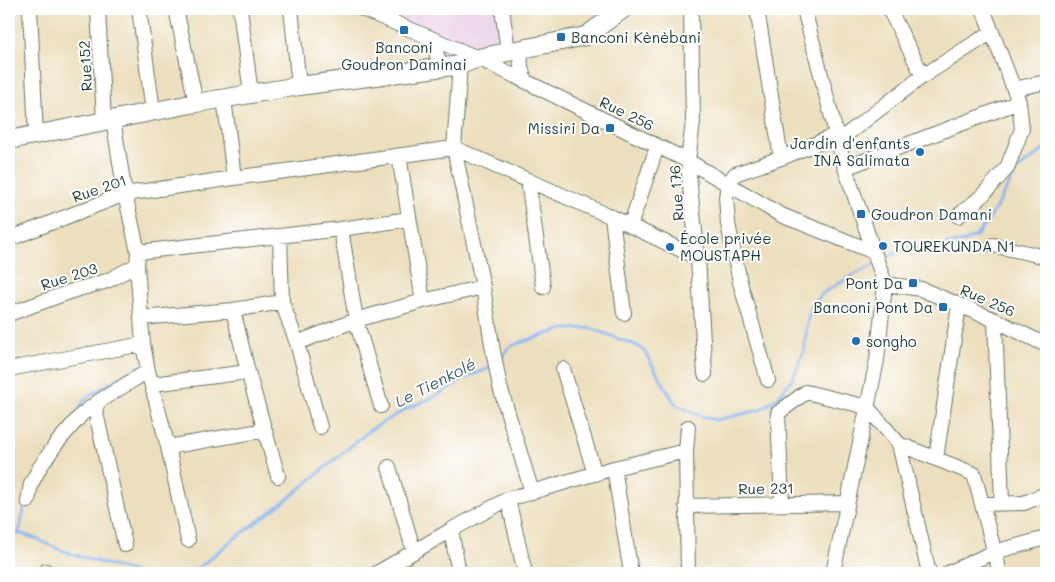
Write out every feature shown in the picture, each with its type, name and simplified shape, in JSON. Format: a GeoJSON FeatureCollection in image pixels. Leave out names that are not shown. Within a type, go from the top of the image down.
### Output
{"type":"FeatureCollection","features":[{"type":"Feature","properties":{"kind":"main road"},"geometry":{"type":"LineString","coordinates":[[9,140],[224,98],[460,65],[478,58],[586,36],[623,9]]}},
{"type":"Feature","properties":{"kind":"street"},"geometry":{"type":"LineString","coordinates":[[30,9],[36,135]]}},
{"type":"Feature","properties":{"kind":"street","name":"Rue152"},"geometry":{"type":"LineString","coordinates":[[102,9],[109,121],[138,258],[143,344],[188,540]]}},
{"type":"Feature","properties":{"kind":"street"},"geometry":{"type":"LineString","coordinates":[[138,9],[153,112]]}},
{"type":"Feature","properties":{"kind":"street"},"geometry":{"type":"LineString","coordinates":[[176,9],[196,103]]}},
{"type":"Feature","properties":{"kind":"street"},"geometry":{"type":"LineString","coordinates":[[240,9],[251,94]]}},
{"type":"Feature","properties":{"kind":"street"},"geometry":{"type":"LineString","coordinates":[[291,9],[299,86]]}},
{"type":"Feature","properties":{"kind":"street","name":"Rue 256"},"geometry":{"type":"LineString","coordinates":[[362,9],[478,58],[688,161],[781,215],[874,252]]}},
{"type":"Feature","properties":{"kind":"street"},"geometry":{"type":"LineString","coordinates":[[502,9],[525,81]]}},
{"type":"Feature","properties":{"kind":"street","name":"Rue 176"},"geometry":{"type":"LineString","coordinates":[[691,9],[693,122],[688,161],[698,258],[705,374]]}},
{"type":"Feature","properties":{"kind":"street"},"geometry":{"type":"LineString","coordinates":[[757,9],[781,158]]}},
{"type":"Feature","properties":{"kind":"street"},"geometry":{"type":"LineString","coordinates":[[804,9],[845,168],[885,284],[877,360],[833,573]]}},
{"type":"Feature","properties":{"kind":"street"},"geometry":{"type":"LineString","coordinates":[[889,9],[923,76]]}},
{"type":"Feature","properties":{"kind":"street"},"geometry":{"type":"LineString","coordinates":[[958,216],[981,197],[1007,168],[1022,129],[1017,96],[983,9]]}},
{"type":"Feature","properties":{"kind":"street"},"geometry":{"type":"LineString","coordinates":[[768,380],[740,282],[728,224],[726,196],[728,184],[735,174],[837,137],[923,76],[992,32]]}},
{"type":"Feature","properties":{"kind":"street"},"geometry":{"type":"LineString","coordinates":[[431,38],[438,58],[439,68]]}},
{"type":"Feature","properties":{"kind":"street"},"geometry":{"type":"LineString","coordinates":[[460,65],[454,148],[483,287],[500,386],[532,492]]}},
{"type":"Feature","properties":{"kind":"street"},"geometry":{"type":"LineString","coordinates":[[845,168],[1046,82]]}},
{"type":"Feature","properties":{"kind":"street"},"geometry":{"type":"LineString","coordinates":[[224,98],[234,178]]}},
{"type":"Feature","properties":{"kind":"street"},"geometry":{"type":"LineString","coordinates":[[630,226],[657,147]]}},
{"type":"Feature","properties":{"kind":"street"},"geometry":{"type":"LineString","coordinates":[[454,148],[612,217],[698,258]]}},
{"type":"Feature","properties":{"kind":"street","name":"Rue 201"},"geometry":{"type":"LineString","coordinates":[[9,239],[125,194],[454,148]]}},
{"type":"Feature","properties":{"kind":"street"},"geometry":{"type":"LineString","coordinates":[[399,156],[423,301]]}},
{"type":"Feature","properties":{"kind":"street"},"geometry":{"type":"LineString","coordinates":[[528,180],[543,287]]}},
{"type":"Feature","properties":{"kind":"street"},"geometry":{"type":"LineString","coordinates":[[612,217],[624,313]]}},
{"type":"Feature","properties":{"kind":"street"},"geometry":{"type":"LineString","coordinates":[[138,258],[280,236],[409,219]]}},
{"type":"Feature","properties":{"kind":"street"},"geometry":{"type":"LineString","coordinates":[[341,229],[356,320],[381,406]]}},
{"type":"Feature","properties":{"kind":"street"},"geometry":{"type":"LineString","coordinates":[[280,236],[282,302],[297,343],[320,427]]}},
{"type":"Feature","properties":{"kind":"street"},"geometry":{"type":"LineString","coordinates":[[992,245],[1046,257]]}},
{"type":"Feature","properties":{"kind":"street","name":"Rue 203"},"geometry":{"type":"LineString","coordinates":[[9,314],[75,290],[107,281],[138,258]]}},
{"type":"Feature","properties":{"kind":"street","name":"Rue 256"},"geometry":{"type":"LineString","coordinates":[[885,284],[921,288],[995,320],[1046,345]]}},
{"type":"Feature","properties":{"kind":"street"},"geometry":{"type":"LineString","coordinates":[[297,343],[356,320],[423,301],[483,287]]}},
{"type":"Feature","properties":{"kind":"street"},"geometry":{"type":"LineString","coordinates":[[141,318],[233,310],[282,302]]}},
{"type":"Feature","properties":{"kind":"street"},"geometry":{"type":"LineString","coordinates":[[936,459],[959,304]]}},
{"type":"Feature","properties":{"kind":"street"},"geometry":{"type":"LineString","coordinates":[[233,310],[248,372],[278,476]]}},
{"type":"Feature","properties":{"kind":"street"},"geometry":{"type":"LineString","coordinates":[[995,320],[1002,503]]}},
{"type":"Feature","properties":{"kind":"street"},"geometry":{"type":"LineString","coordinates":[[9,369],[143,344]]}},
{"type":"Feature","properties":{"kind":"street"},"geometry":{"type":"LineString","coordinates":[[563,369],[595,474]]}},
{"type":"Feature","properties":{"kind":"street"},"geometry":{"type":"LineString","coordinates":[[28,501],[31,484],[56,444],[82,414],[99,401],[150,377],[248,372]]}},
{"type":"Feature","properties":{"kind":"street"},"geometry":{"type":"LineString","coordinates":[[782,504],[778,412],[806,392],[867,407],[899,444],[974,474],[1000,573]]}},
{"type":"Feature","properties":{"kind":"street"},"geometry":{"type":"LineString","coordinates":[[99,401],[96,407],[96,414],[125,545]]}},
{"type":"Feature","properties":{"kind":"street"},"geometry":{"type":"LineString","coordinates":[[688,427],[686,451],[688,573]]}},
{"type":"Feature","properties":{"kind":"street"},"geometry":{"type":"LineString","coordinates":[[168,447],[265,430]]}},
{"type":"Feature","properties":{"kind":"street"},"geometry":{"type":"LineString","coordinates":[[899,444],[929,573]]}},
{"type":"Feature","properties":{"kind":"street"},"geometry":{"type":"LineString","coordinates":[[378,573],[508,499],[614,468],[686,451]]}},
{"type":"Feature","properties":{"kind":"street"},"geometry":{"type":"LineString","coordinates":[[389,467],[414,552]]}},
{"type":"Feature","properties":{"kind":"street"},"geometry":{"type":"LineString","coordinates":[[614,468],[630,573]]}},
{"type":"Feature","properties":{"kind":"street"},"geometry":{"type":"LineString","coordinates":[[982,504],[1024,503],[1046,494]]}},
{"type":"Feature","properties":{"kind":"street"},"geometry":{"type":"LineString","coordinates":[[508,499],[525,573]]}},
{"type":"Feature","properties":{"kind":"street","name":"Rue 231"},"geometry":{"type":"LineString","coordinates":[[686,506],[847,503]]}},
{"type":"Feature","properties":{"kind":"street"},"geometry":{"type":"LineString","coordinates":[[451,530],[459,573]]}},
{"type":"Feature","properties":{"kind":"street"},"geometry":{"type":"LineString","coordinates":[[948,573],[994,552],[1046,538]]}},
{"type":"Feature","properties":{"kind":"shaded area"},"geometry":{"type":"Polygon","coordinates":[[[378,9],[509,9],[515,37],[463,46],[378,9]]]}},
{"type":"Feature","properties":{"kind":"waterway","name":"Le Tienkolé"},"geometry":{"type":"LineString","coordinates":[[880,261],[900,251],[915,247],[940,246],[965,241],[976,236],[989,220],[1017,170],[1046,148]]}},
{"type":"Feature","properties":{"kind":"waterway","name":"Le Tienkolé"},"geometry":{"type":"LineString","coordinates":[[500,358],[508,348],[519,343],[563,329],[590,328],[638,346],[644,351],[676,405],[701,416],[716,420],[760,410],[778,397],[793,378],[804,351],[808,318],[814,303],[823,293],[875,264]]}},
{"type":"Feature","properties":{"kind":"waterway","name":"Le Tienkolé"},"geometry":{"type":"LineString","coordinates":[[185,573],[200,567],[289,498],[370,430],[406,409],[436,396],[465,378],[487,369],[491,365]]}},
{"type":"Feature","properties":{"kind":"waterway"},"geometry":{"type":"LineString","coordinates":[[80,408],[85,399],[140,366]]}},
{"type":"Feature","properties":{"kind":"waterway"},"geometry":{"type":"LineString","coordinates":[[19,533],[25,504]]}},
{"type":"Feature","properties":{"kind":"waterway","name":"Le Tienkolé"},"geometry":{"type":"LineString","coordinates":[[9,533],[31,537],[73,554],[135,573]]}},
{"type":"Feature","properties":{"kind":"place","name":"Banconi Goudron Daminai"},"geometry":{"type":"Point","coordinates":[404,30]}},
{"type":"Feature","properties":{"kind":"place","name":"Banconi Kènèbani"},"geometry":{"type":"Point","coordinates":[561,37]}},
{"type":"Feature","properties":{"kind":"place","name":"Missiri Da"},"geometry":{"type":"Point","coordinates":[610,128]}},
{"type":"Feature","properties":{"kind":"place","name":"Jardin d'enfants INA Salimata"},"geometry":{"type":"Point","coordinates":[920,152]}},
{"type":"Feature","properties":{"kind":"place","name":"Goudron Damani"},"geometry":{"type":"Point","coordinates":[861,214]}},
{"type":"Feature","properties":{"kind":"place","name":"TOUREKUNDA N1"},"geometry":{"type":"Point","coordinates":[883,246]}},
{"type":"Feature","properties":{"kind":"place","name":"École privée MOUSTAPH"},"geometry":{"type":"Point","coordinates":[670,247]}},
{"type":"Feature","properties":{"kind":"place","name":"Pont Da"},"geometry":{"type":"Point","coordinates":[913,283]}},
{"type":"Feature","properties":{"kind":"place","name":"Banconi Pont Da"},"geometry":{"type":"Point","coordinates":[943,307]}},
{"type":"Feature","properties":{"kind":"place","name":"songho"},"geometry":{"type":"Point","coordinates":[856,341]}}]}
